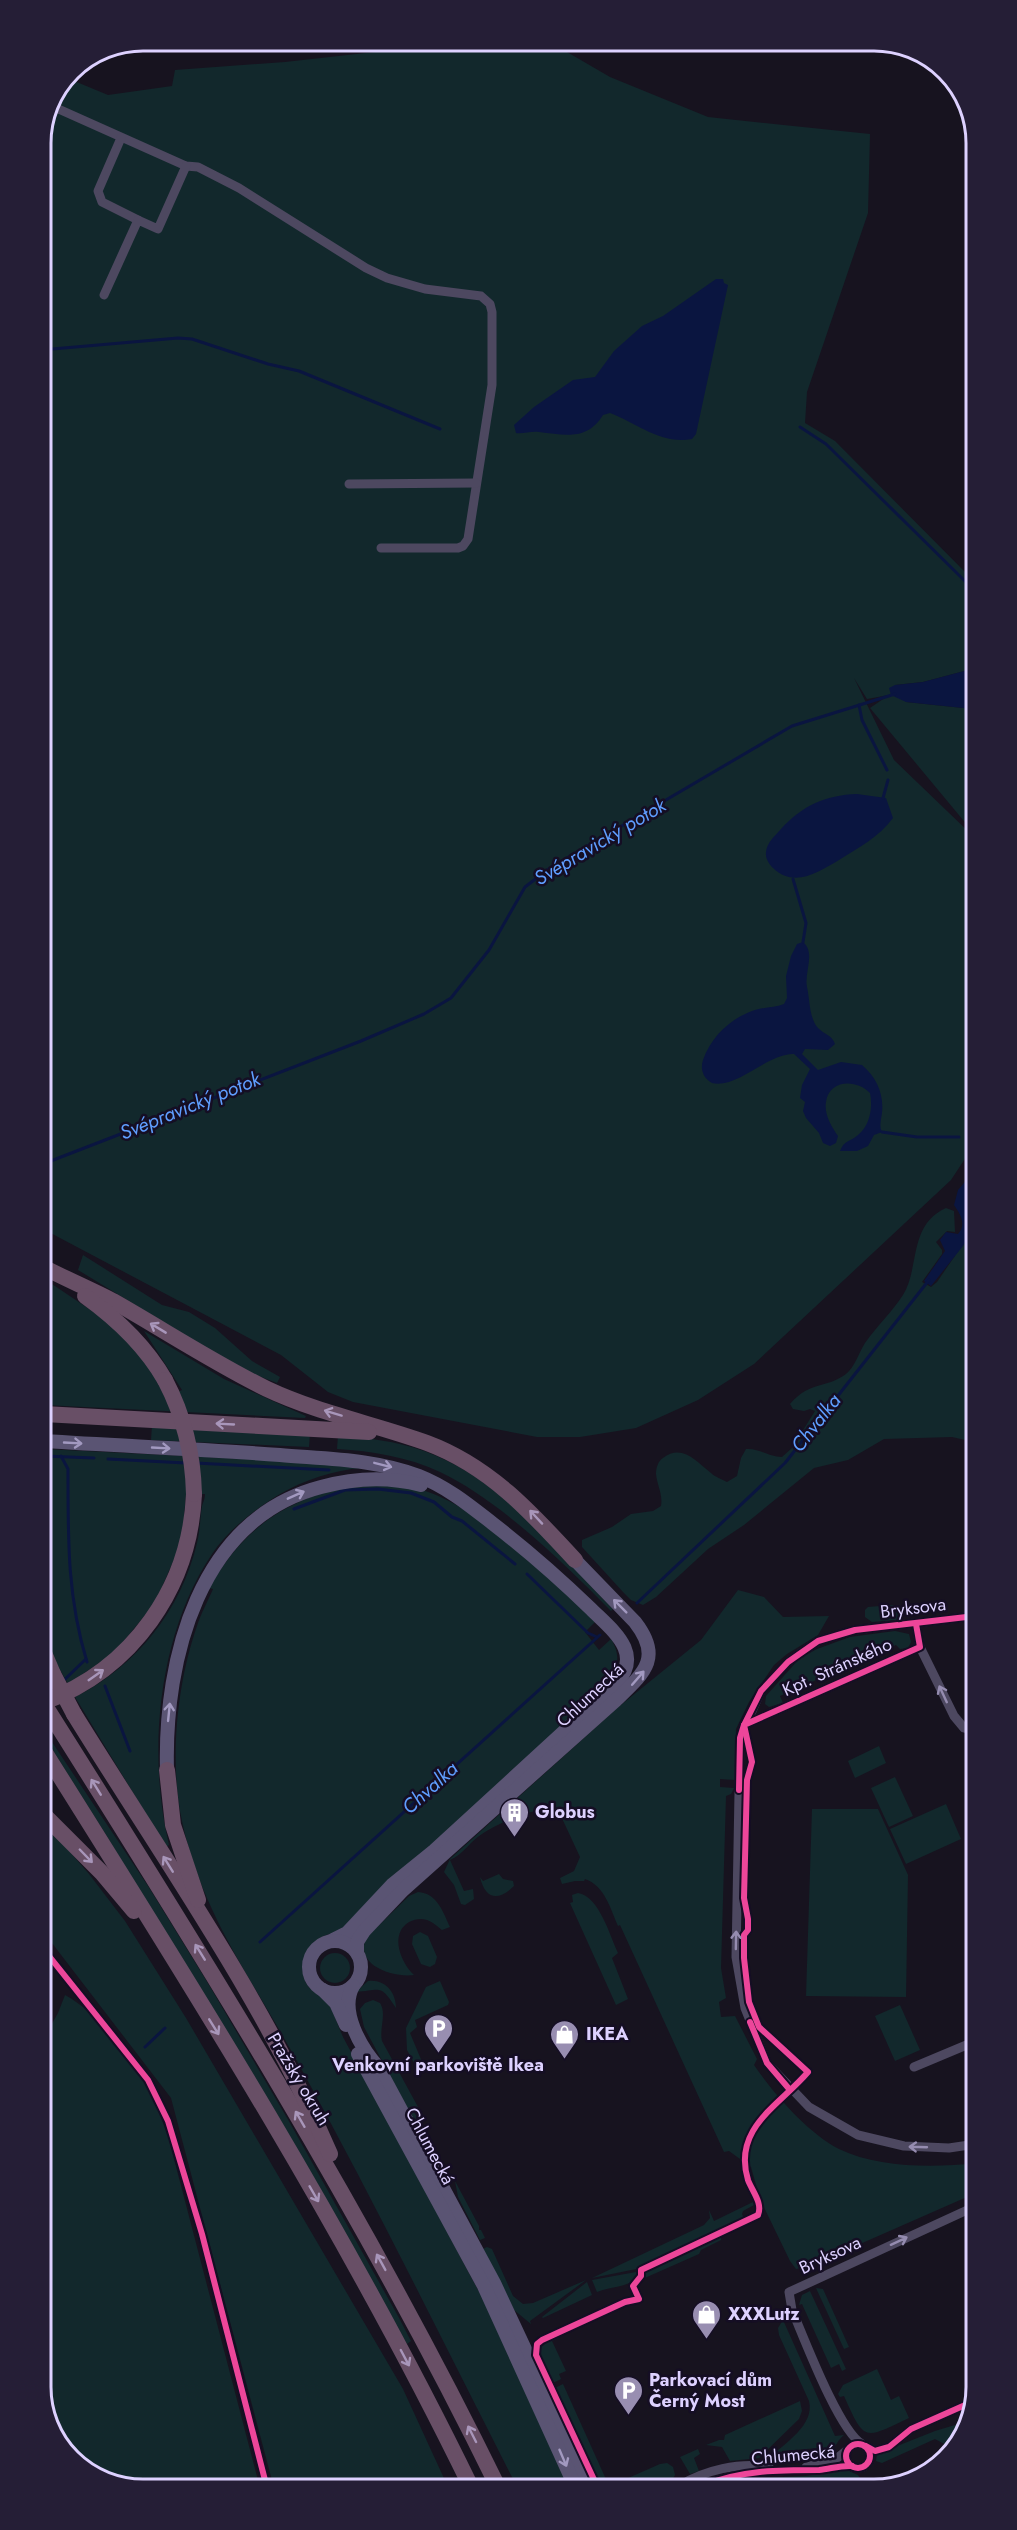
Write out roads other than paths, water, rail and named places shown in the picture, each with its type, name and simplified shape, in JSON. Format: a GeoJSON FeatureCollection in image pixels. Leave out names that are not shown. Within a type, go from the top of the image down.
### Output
{"type":"FeatureCollection","features":[{"type":"Feature","properties":{"kind":"highway"},"geometry":{"type":"LineString","coordinates":[[51,1272],[111,1300],[197,1351],[270,1390],[327,1412],[429,1443]]}},
{"type":"Feature","properties":{"kind":"highway"},"geometry":{"type":"LineString","coordinates":[[51,1273],[120,1324],[145,1350],[165,1380],[179,1409],[187,1433],[194,1494],[191,1529],[184,1556],[175,1581],[154,1617],[128,1649],[107,1667],[51,1700]]}},
{"type":"Feature","properties":{"kind":"highway"},"geometry":{"type":"LineString","coordinates":[[51,1414],[351,1430],[429,1443]]}},
{"type":"Feature","properties":{"kind":"highway","name":"Chlumecká"},"geometry":{"type":"LineString","coordinates":[[429,1443],[456,1456],[499,1483],[520,1501],[575,1560]]}},
{"type":"Feature","properties":{"kind":"highway"},"geometry":{"type":"LineString","coordinates":[[51,1669],[74,1714],[256,2007],[312,2111],[360,2225]]}},
{"type":"Feature","properties":{"kind":"highway","name":"Pražský okruh"},"geometry":{"type":"LineString","coordinates":[[51,1714],[224,1992],[360,2225],[438,2368],[494,2479]]}},
{"type":"Feature","properties":{"kind":"highway"},"geometry":{"type":"LineString","coordinates":[[51,1762],[254,2091],[347,2251],[467,2479]]}},
{"type":"Feature","properties":{"kind":"highway"},"geometry":{"type":"LineString","coordinates":[[167,1770],[173,1825],[210,1932]]}},
{"type":"Feature","properties":{"kind":"highway"},"geometry":{"type":"LineString","coordinates":[[51,1822],[102,1874],[173,1959]]}},
{"type":"Feature","properties":{"kind":"main road"},"geometry":{"type":"LineString","coordinates":[[51,1441],[210,1450],[373,1463],[402,1470],[447,1489],[482,1515]]}},
{"type":"Feature","properties":{"kind":"main road"},"geometry":{"type":"LineString","coordinates":[[167,1770],[170,1702],[177,1661],[189,1620],[213,1567],[227,1548],[251,1524],[273,1507],[297,1494],[329,1485],[370,1478],[401,1480],[422,1485],[447,1495],[482,1515]]}},
{"type":"Feature","properties":{"kind":"main road","name":"Chlumecká"},"geometry":{"type":"LineString","coordinates":[[333,1940],[348,1933],[408,1870],[434,1851],[608,1693],[621,1679],[626,1669],[626,1648],[611,1628],[532,1555],[482,1515]]}},
{"type":"Feature","properties":{"kind":"main road","name":"Chlumecká"},"geometry":{"type":"LineString","coordinates":[[357,1952],[357,1942],[364,1931],[403,1890],[602,1713],[630,1687],[646,1668],[650,1654],[644,1633],[575,1560]]}},
{"type":"Feature","properties":{"kind":"main road"},"geometry":{"type":"LineString","coordinates":[[333,1940],[346,1943],[357,1952],[361,1969],[358,1980],[353,1986],[338,1993],[323,1990],[311,1978],[309,1962],[317,1947],[333,1940]]}},
{"type":"Feature","properties":{"kind":"main road","name":"Chlumecká"},"geometry":{"type":"LineString","coordinates":[[353,1986],[348,1996],[348,2007],[358,2036],[381,2073],[486,2267],[586,2479]]}},
{"type":"Feature","properties":{"kind":"main road","name":"Chlumecká"},"geometry":{"type":"LineString","coordinates":[[323,1990],[336,2003],[354,2047],[484,2286],[572,2479]]}},
{"type":"Feature","properties":{"kind":"street"},"geometry":{"type":"LineString","coordinates":[[58,109],[186,166],[198,167],[239,188],[366,268],[387,278],[425,290],[481,296],[487,300],[492,312],[492,385],[468,538],[463,546],[381,548]]}},
{"type":"Feature","properties":{"kind":"street"},"geometry":{"type":"LineString","coordinates":[[121,138],[98,191],[102,202],[158,229],[186,166]]}},
{"type":"Feature","properties":{"kind":"street"},"geometry":{"type":"LineString","coordinates":[[104,295],[138,219]]}},
{"type":"Feature","properties":{"kind":"street"},"geometry":{"type":"LineString","coordinates":[[349,484],[477,483]]}},
{"type":"Feature","properties":{"kind":"street","name":"Bryksova"},"geometry":{"type":"LineString","coordinates":[[966,1617],[855,1630],[818,1641],[788,1662],[761,1691],[740,1738],[736,1957],[745,2008],[767,2063],[809,2107],[858,2135],[904,2146],[949,2148],[966,2145]]}},
{"type":"Feature","properties":{"kind":"street","name":"Kpt. Stránského"},"geometry":{"type":"LineString","coordinates":[[916,1624],[920,1647],[954,1716],[966,1729]]}},
{"type":"Feature","properties":{"kind":"street","name":"Kpt. Stránského"},"geometry":{"type":"LineString","coordinates":[[744,1725],[920,1647]]}},
{"type":"Feature","properties":{"kind":"street"},"geometry":{"type":"LineString","coordinates":[[914,2067],[966,2044]]}},
{"type":"Feature","properties":{"kind":"street","name":"Bryksova"},"geometry":{"type":"LineString","coordinates":[[864,2445],[852,2436],[841,2417],[792,2310],[789,2292],[966,2211]]}},
{"type":"Feature","properties":{"kind":"street"},"geometry":{"type":"LineString","coordinates":[[847,2450],[854,2444],[864,2445],[875,2451],[889,2447],[911,2429],[964,2406]]}},
{"type":"Feature","properties":{"kind":"street"},"geometry":{"type":"LineString","coordinates":[[841,2417],[847,2450],[846,2458],[852,2466],[862,2467],[868,2463],[870,2452],[864,2445]]}},
{"type":"Feature","properties":{"kind":"street","name":"Chlumecká"},"geometry":{"type":"LineString","coordinates":[[801,2468],[836,2459],[847,2450]]}},
{"type":"Feature","properties":{"kind":"street","name":"Chlumecká"},"geometry":{"type":"LineString","coordinates":[[695,2479],[708,2473],[755,2465],[778,2469]]}},
{"type":"Feature","properties":{"kind":"street","name":"Chlumecká"},"geometry":{"type":"LineString","coordinates":[[720,2479],[778,2469],[822,2470],[852,2466]]}},
{"type":"Feature","properties":{"kind":"waterway"},"geometry":{"type":"LineString","coordinates":[[51,349],[178,338],[192,339],[268,364],[299,371],[440,429]]}},
{"type":"Feature","properties":{"kind":"waterway"},"geometry":{"type":"LineString","coordinates":[[800,427],[826,444],[966,582]]}},
{"type":"Feature","properties":{"kind":"waterway","name":"Svépravický potok"},"geometry":{"type":"LineString","coordinates":[[51,1161],[361,1041],[424,1014],[451,998],[489,950],[525,887],[550,868],[792,726],[895,694]]}},
{"type":"Feature","properties":{"kind":"waterway"},"geometry":{"type":"LineString","coordinates":[[859,705],[862,720],[887,770]]}},
{"type":"Feature","properties":{"kind":"waterway"},"geometry":{"type":"LineString","coordinates":[[883,798],[888,780]]}},
{"type":"Feature","properties":{"kind":"waterway"},"geometry":{"type":"LineString","coordinates":[[793,879],[806,923],[803,942]]}},
{"type":"Feature","properties":{"kind":"waterway"},"geometry":{"type":"LineString","coordinates":[[882,1132],[917,1137],[959,1137]]}},
{"type":"Feature","properties":{"kind":"waterway","name":"Chvalka"},"geometry":{"type":"LineString","coordinates":[[637,1603],[785,1463],[929,1280]]}},
{"type":"Feature","properties":{"kind":"waterway"},"geometry":{"type":"LineString","coordinates":[[51,1456],[94,1458]]}},
{"type":"Feature","properties":{"kind":"waterway"},"geometry":{"type":"LineString","coordinates":[[61,1456],[68,1469],[72,1590],[80,1638],[87,1662]]}},
{"type":"Feature","properties":{"kind":"waterway"},"geometry":{"type":"LineString","coordinates":[[108,1459],[186,1463]]}},
{"type":"Feature","properties":{"kind":"waterway"},"geometry":{"type":"LineString","coordinates":[[196,1463],[329,1470]]}},
{"type":"Feature","properties":{"kind":"waterway"},"geometry":{"type":"LineString","coordinates":[[294,1509],[345,1490],[378,1489],[411,1493],[434,1502],[452,1517],[462,1521],[515,1564]]}},
{"type":"Feature","properties":{"kind":"waterway"},"geometry":{"type":"LineString","coordinates":[[527,1574],[588,1633],[597,1637]]}},
{"type":"Feature","properties":{"kind":"waterway","name":"Chvalka"},"geometry":{"type":"LineString","coordinates":[[260,1942],[600,1635]]}},
{"type":"Feature","properties":{"kind":"waterway"},"geometry":{"type":"LineString","coordinates":[[62,1682],[86,1659]]}},
{"type":"Feature","properties":{"kind":"waterway"},"geometry":{"type":"LineString","coordinates":[[105,1686],[130,1751]]}},
{"type":"Feature","properties":{"kind":"waterway","name":"Chvalka"},"geometry":{"type":"LineString","coordinates":[[145,2047],[165,2028]]}},
{"type":"Feature","properties":{"kind":"place","name":"Globus"},"geometry":{"type":"Point","coordinates":[514,1838]}},
{"type":"Feature","properties":{"kind":"place","name":"Venkovní parkoviště Ikea"},"geometry":{"type":"Point","coordinates":[438,2054]}},
{"type":"Feature","properties":{"kind":"place","name":"IKEA"},"geometry":{"type":"Point","coordinates":[565,2060]}},
{"type":"Feature","properties":{"kind":"place","name":"XXXLutz"},"geometry":{"type":"Point","coordinates":[707,2340]}},
{"type":"Feature","properties":{"kind":"place","name":"Parkovací dům Černý Most"},"geometry":{"type":"Point","coordinates":[628,2416]}}]}
